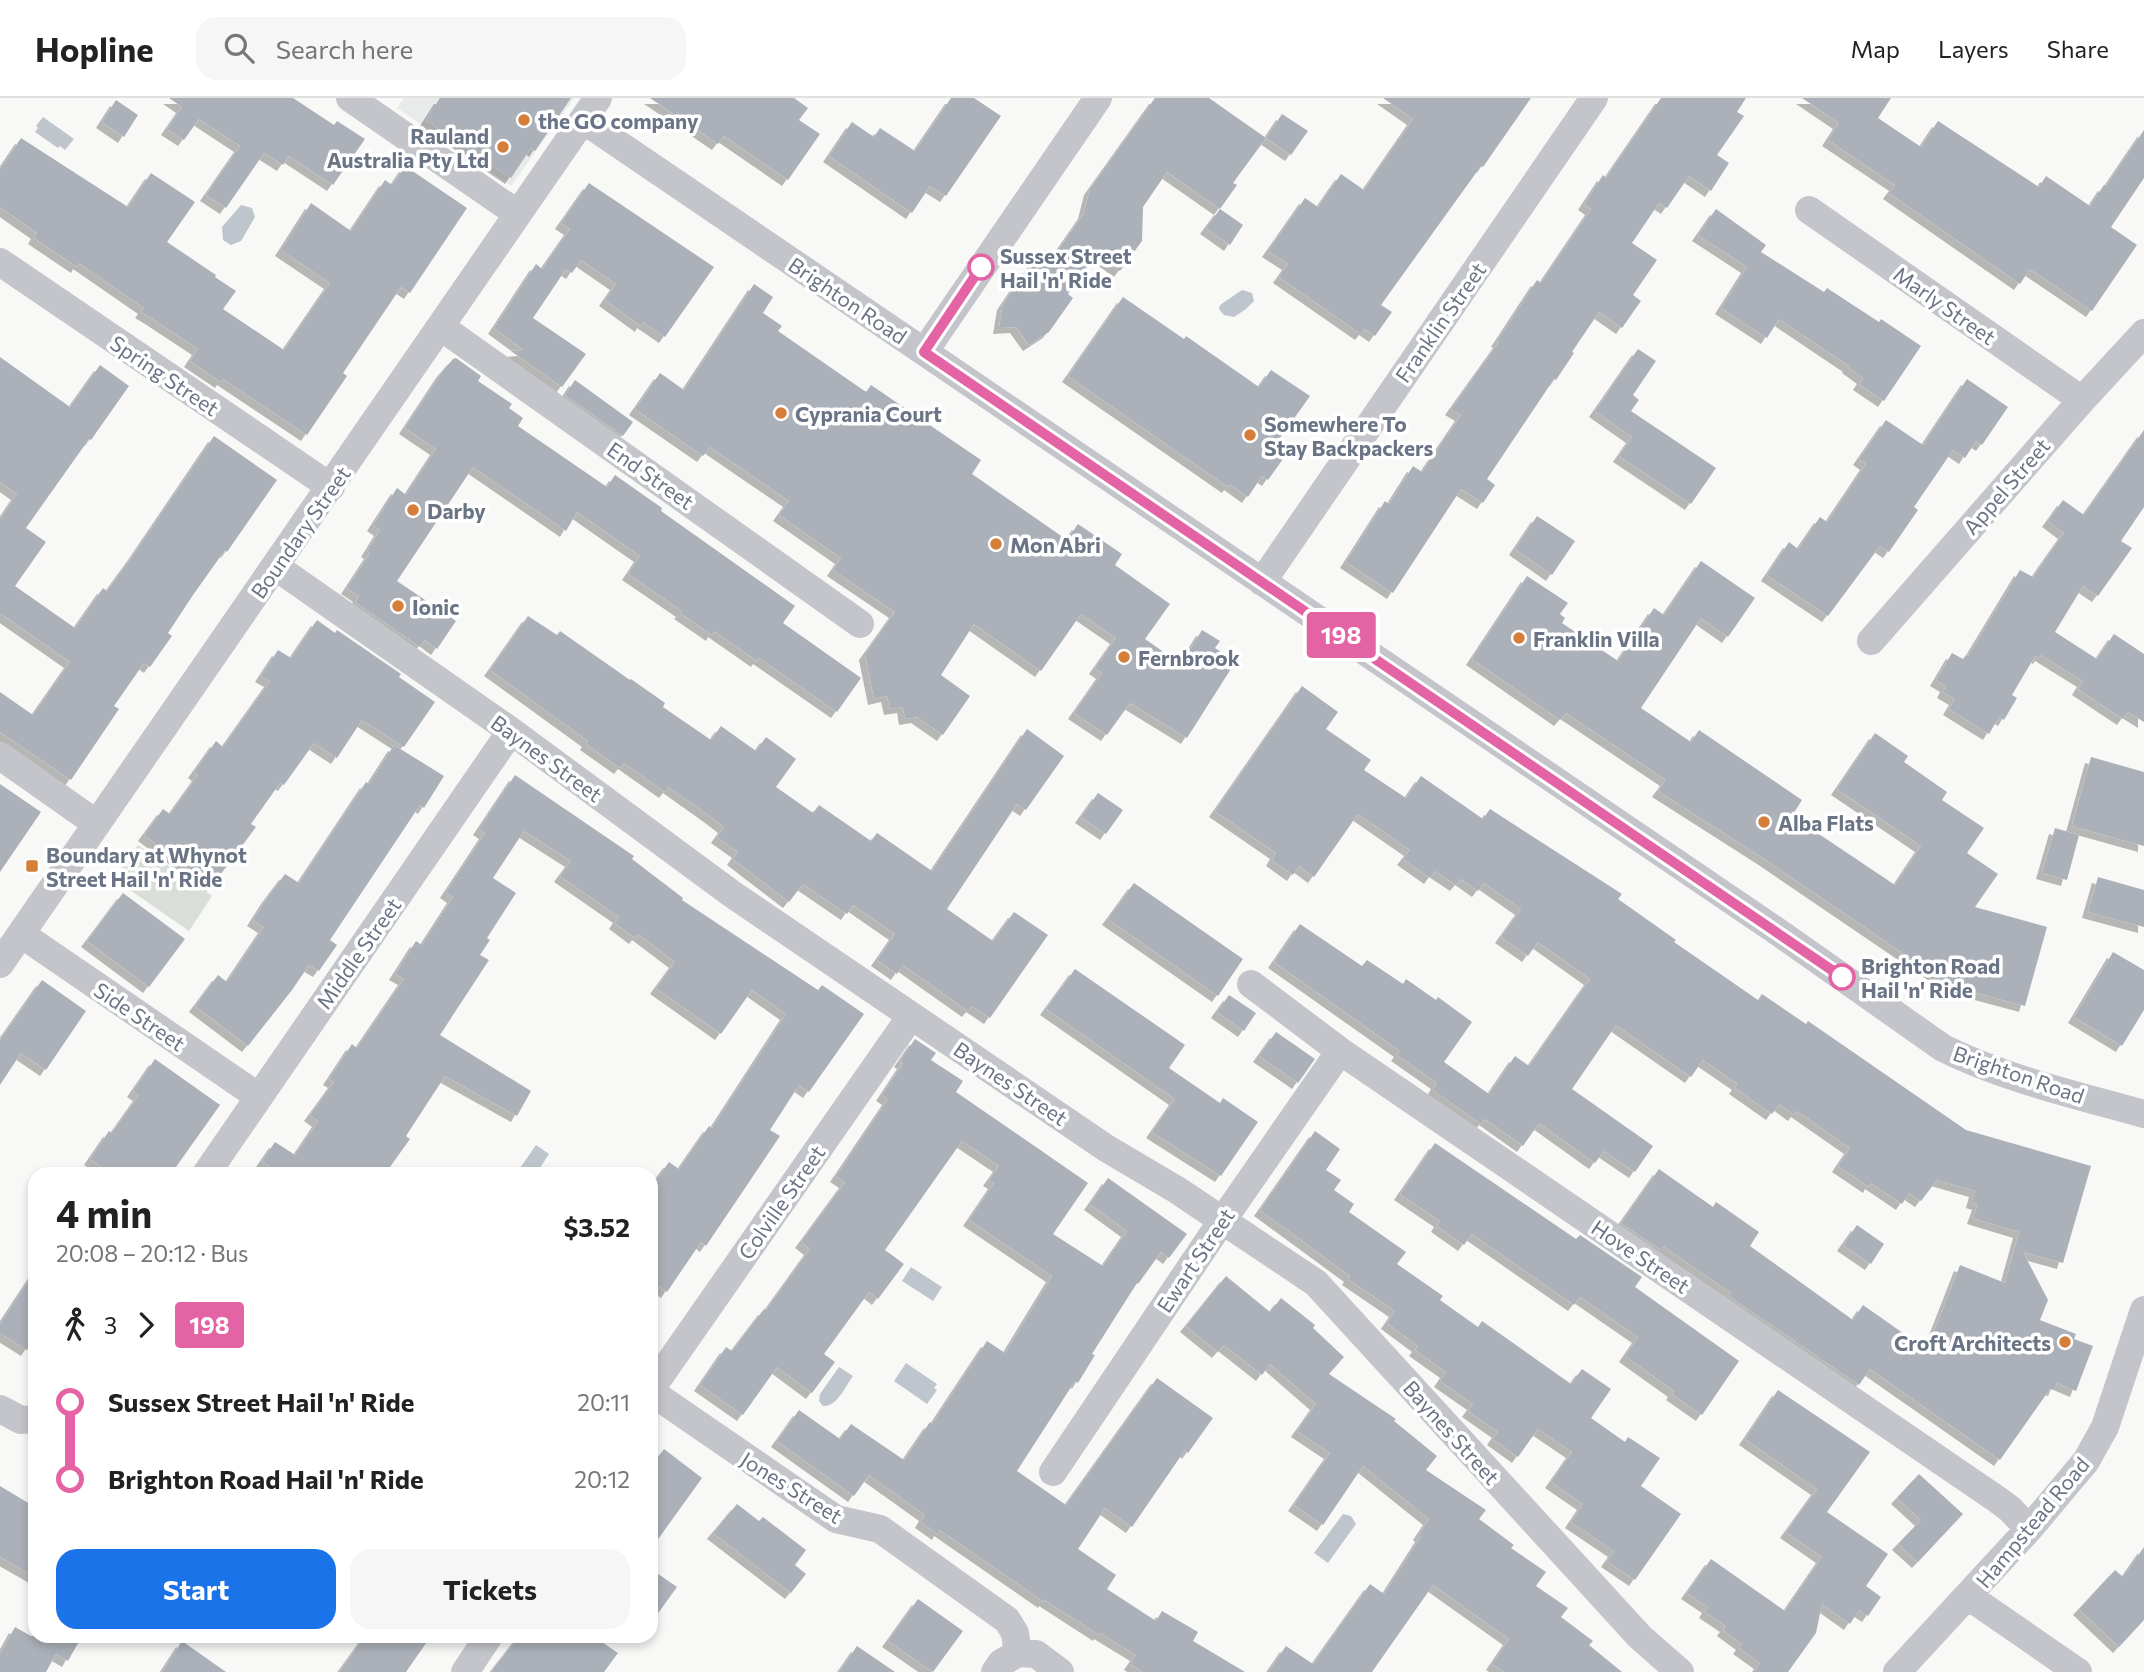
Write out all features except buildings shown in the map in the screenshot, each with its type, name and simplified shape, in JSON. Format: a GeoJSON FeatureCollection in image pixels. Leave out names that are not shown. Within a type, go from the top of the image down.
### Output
{"type":"FeatureCollection","features":[{"type":"Feature","properties":{"kind":"street"},"geometry":{"type":"LineString","coordinates":[[350,98],[518,214]]}},
{"type":"Feature","properties":{"kind":"street"},"geometry":{"type":"LineString","coordinates":[[924,352],[1098,98]]}},
{"type":"Feature","properties":{"kind":"street","name":"Franklin Street"},"geometry":{"type":"LineString","coordinates":[[1262,582],[1594,98]]}},
{"type":"Feature","properties":{"kind":"street","name":"Boundary Street"},"geometry":{"type":"LineString","coordinates":[[0,964],[591,109]]}},
{"type":"Feature","properties":{"kind":"street","name":"Brighton Road"},"geometry":{"type":"LineString","coordinates":[[591,109],[924,352],[1781,934],[1943,1048],[1967,1060],[2144,1114]]}},
{"type":"Feature","properties":{"kind":"street","name":"Marly Street"},"geometry":{"type":"LineString","coordinates":[[1809,210],[2082,400]]}},
{"type":"Feature","properties":{"kind":"street","name":"Spring Street"},"geometry":{"type":"LineString","coordinates":[[0,262],[331,487]]}},
{"type":"Feature","properties":{"kind":"street","name":"End Street"},"geometry":{"type":"LineString","coordinates":[[441,327],[860,624]]}},
{"type":"Feature","properties":{"kind":"street","name":"Appel Street"},"geometry":{"type":"LineString","coordinates":[[1871,640],[2144,333]]}},
{"type":"Feature","properties":{"kind":"street","name":"Baynes Street"},"geometry":{"type":"LineString","coordinates":[[276,567],[511,731],[712,880],[1106,1148],[1223,1220],[1319,1285],[1640,1637],[1680,1672]]}},
{"type":"Feature","properties":{"kind":"street","name":"Middle Street"},"geometry":{"type":"LineString","coordinates":[[211,1167],[511,731]]}},
{"type":"Feature","properties":{"kind":"street"},"geometry":{"type":"LineString","coordinates":[[0,756],[97,824]]}},
{"type":"Feature","properties":{"kind":"street","name":"Side Street"},"geometry":{"type":"LineString","coordinates":[[21,934],[259,1097]]}},
{"type":"Feature","properties":{"kind":"street","name":"Hove Street"},"geometry":{"type":"LineString","coordinates":[[1251,984],[1340,1051],[1998,1500],[2029,1529]]}},
{"type":"Feature","properties":{"kind":"street","name":"Colville Street"},"geometry":{"type":"LineString","coordinates":[[658,1380],[911,1016]]}},
{"type":"Feature","properties":{"kind":"street","name":"Ewart Street"},"geometry":{"type":"LineString","coordinates":[[1053,1472],[1340,1051]]}},
{"type":"Feature","properties":{"kind":"street","name":"Hampstead Road"},"geometry":{"type":"LineString","coordinates":[[1897,1672],[2029,1529],[2086,1461],[2105,1427],[2144,1310]]}},
{"type":"Feature","properties":{"kind":"street","name":"Jones Street"},"geometry":{"type":"LineString","coordinates":[[658,1395],[836,1519],[880,1529],[1007,1620],[1015,1633],[1018,1653]]}},
{"type":"Feature","properties":{"kind":"street"},"geometry":{"type":"LineString","coordinates":[[0,1409],[19,1420],[28,1421]]}},
{"type":"Feature","properties":{"kind":"street"},"geometry":{"type":"LineString","coordinates":[[1968,1596],[2078,1672]]}},
{"type":"Feature","properties":{"kind":"street"},"geometry":{"type":"LineString","coordinates":[[465,1672],[484,1643]]}},
{"type":"Feature","properties":{"kind":"street"},"geometry":{"type":"LineString","coordinates":[[995,1672],[1001,1663],[1018,1653],[1036,1654],[1060,1672]]}},
{"type":"Feature","properties":{"kind":"shaded area"},"geometry":{"type":"Polygon","coordinates":[[[404,98],[574,98],[511,186],[397,108],[404,98]]]}},
{"type":"Feature","properties":{"kind":"shaded area"},"geometry":{"type":"Polygon","coordinates":[[[43,117],[74,139],[65,150],[35,132],[43,117]]]}},
{"type":"Feature","properties":{"kind":"shaded area"},"geometry":{"type":"Polygon","coordinates":[[[241,205],[252,208],[255,217],[241,241],[231,245],[223,240],[222,227],[241,205]]]}},
{"type":"Feature","properties":{"kind":"shaded area"},"geometry":{"type":"Polygon","coordinates":[[[1242,290],[1252,293],[1254,301],[1234,317],[1224,315],[1219,309],[1220,305],[1242,290]]]}},
{"type":"Feature","properties":{"kind":"shaded area"},"geometry":{"type":"Polygon","coordinates":[[[138,845],[212,896],[189,931],[114,879],[138,845]]]}},
{"type":"Feature","properties":{"kind":"shaded area"},"geometry":{"type":"Polygon","coordinates":[[[536,1145],[549,1154],[541,1167],[521,1167],[536,1145]]]}},
{"type":"Feature","properties":{"kind":"shaded area"},"geometry":{"type":"Polygon","coordinates":[[[911,1267],[942,1287],[933,1301],[902,1281],[911,1267]]]}},
{"type":"Feature","properties":{"kind":"shaded area"},"geometry":{"type":"Polygon","coordinates":[[[906,1363],[937,1384],[934,1388],[937,1390],[927,1404],[894,1381],[906,1363]]]}},
{"type":"Feature","properties":{"kind":"shaded area"},"geometry":{"type":"Polygon","coordinates":[[[839,1367],[853,1376],[837,1400],[823,1406],[819,1401],[820,1394],[839,1367]]]}},
{"type":"Feature","properties":{"kind":"shaded area"},"geometry":{"type":"Polygon","coordinates":[[[1343,1514],[1351,1516],[1356,1524],[1328,1563],[1314,1553],[1343,1514]]]}},
{"type":"Feature","properties":{"kind":"bus line","name":"198"},"geometry":{"type":"LineString","coordinates":[[981,267],[924,352],[1842,977]]}},
{"type":"Feature","properties":{"kind":"place","name":"the GO company"},"geometry":{"type":"Point","coordinates":[524,120]}},
{"type":"Feature","properties":{"kind":"place","name":"Rauland Australia Pty Ltd"},"geometry":{"type":"Point","coordinates":[503,147]}},
{"type":"Feature","properties":{"kind":"place","name":"Sussex Street Hail 'n' Ride"},"geometry":{"type":"Point","coordinates":[981,267]}},
{"type":"Feature","properties":{"kind":"place","name":"Cyprania Court"},"geometry":{"type":"Point","coordinates":[781,413]}},
{"type":"Feature","properties":{"kind":"place","name":"Somewhere To Stay Backpackers"},"geometry":{"type":"Point","coordinates":[1250,435]}},
{"type":"Feature","properties":{"kind":"place","name":"Darby"},"geometry":{"type":"Point","coordinates":[413,510]}},
{"type":"Feature","properties":{"kind":"place","name":"Mon Abri"},"geometry":{"type":"Point","coordinates":[996,544]}},
{"type":"Feature","properties":{"kind":"place","name":"Ionic"},"geometry":{"type":"Point","coordinates":[398,606]}},
{"type":"Feature","properties":{"kind":"place","name":"Franklin Villa"},"geometry":{"type":"Point","coordinates":[1519,638]}},
{"type":"Feature","properties":{"kind":"place","name":"Fernbrook"},"geometry":{"type":"Point","coordinates":[1124,657]}},
{"type":"Feature","properties":{"kind":"place","name":"Alba Flats"},"geometry":{"type":"Point","coordinates":[1764,822]}},
{"type":"Feature","properties":{"kind":"place","name":"Boundary at Whynot Street Hail 'n' Ride"},"geometry":{"type":"Point","coordinates":[32,866]}},
{"type":"Feature","properties":{"kind":"place","name":"Brighton Road Hail 'n' Ride"},"geometry":{"type":"Point","coordinates":[1842,977]}},
{"type":"Feature","properties":{"kind":"place","name":"Croft Architects"},"geometry":{"type":"Point","coordinates":[2065,1342]}}]}
